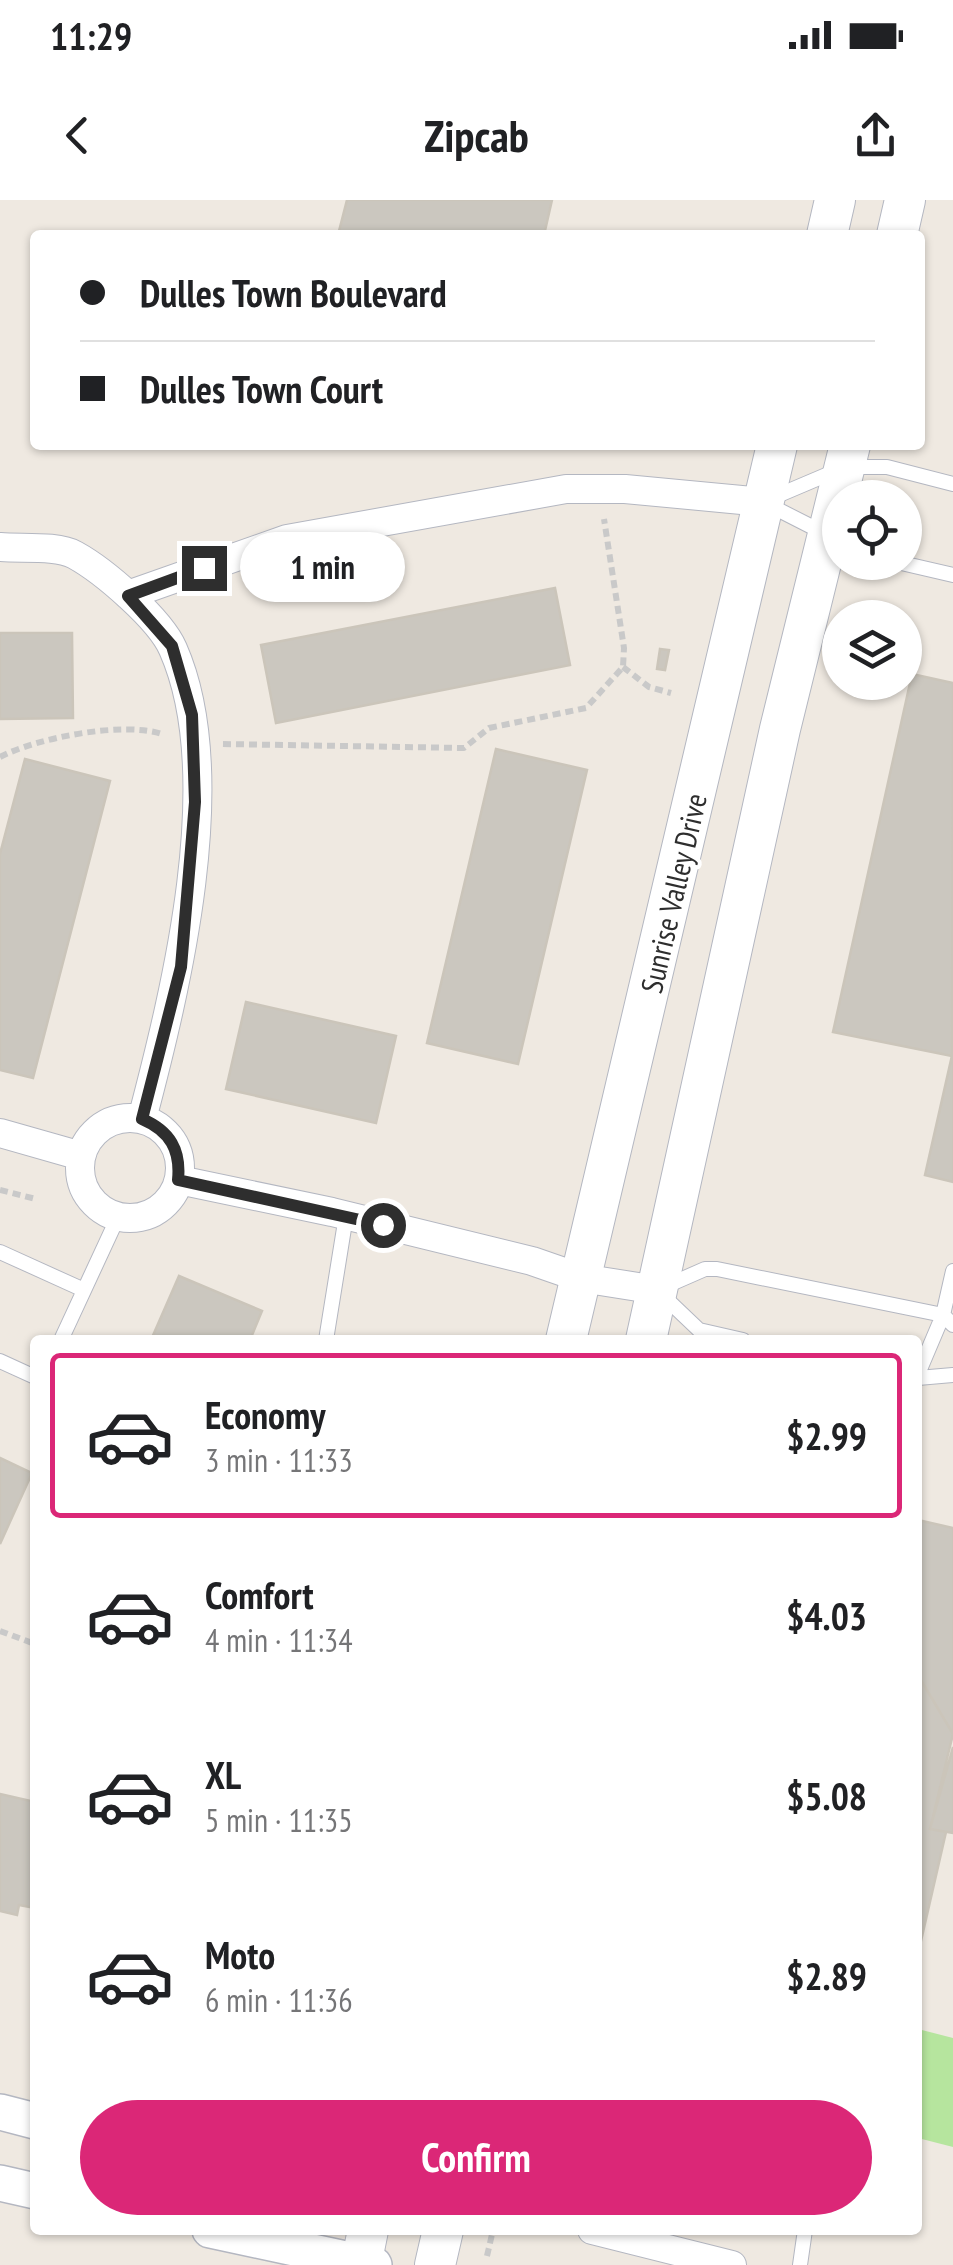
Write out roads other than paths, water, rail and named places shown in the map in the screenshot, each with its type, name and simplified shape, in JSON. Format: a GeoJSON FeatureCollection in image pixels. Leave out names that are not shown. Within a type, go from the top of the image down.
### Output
{"type":"FeatureCollection","features":[{"type":"Feature","properties":{"kind":"main road"},"geometry":{"type":"LineString","coordinates":[[828,230],[835,200]]}},
{"type":"Feature","properties":{"kind":"main road"},"geometry":{"type":"LineString","coordinates":[[898,230],[905,200]]}},
{"type":"Feature","properties":{"kind":"main road","name":"Sunrise Valley Drive"},"geometry":{"type":"LineString","coordinates":[[567,1335],[682,865],[776,450]]}},
{"type":"Feature","properties":{"kind":"main road"},"geometry":{"type":"LineString","coordinates":[[647,1335],[823,580]]}},
{"type":"Feature","properties":{"kind":"main road"},"geometry":{"type":"LineString","coordinates":[[435,2265],[441,2235]]}},
{"type":"Feature","properties":{"kind":"street"},"geometry":{"type":"LineString","coordinates":[[128,596],[287,539],[566,489],[599,488],[763,502]]}},
{"type":"Feature","properties":{"kind":"street"},"geometry":{"type":"LineString","coordinates":[[0,547],[72,553],[128,596],[172,646],[192,715],[191,873],[181,967],[142,1119]]}},
{"type":"Feature","properties":{"kind":"street"},"geometry":{"type":"LineString","coordinates":[[142,1119],[157,1125],[176,1149],[178,1180],[162,1207],[133,1218],[118,1217],[91,1200],[80,1172],[81,1156],[97,1130],[111,1121],[142,1119]]}},
{"type":"Feature","properties":{"kind":"street"},"geometry":{"type":"LineString","coordinates":[[0,1133],[81,1156]]}},
{"type":"Feature","properties":{"kind":"street"},"geometry":{"type":"LineString","coordinates":[[178,1180],[532,1261],[580,1278],[657,1290]]}},
{"type":"Feature","properties":{"kind":"street"},"geometry":{"type":"LineString","coordinates":[[0,2112],[30,2119]]}},
{"type":"Feature","properties":{"kind":"street"},"geometry":{"type":"LineString","coordinates":[[0,2183],[30,2190]]}},
{"type":"Feature","properties":{"kind":"street"},"geometry":{"type":"LineString","coordinates":[[240,2235],[366,2256]]}},
{"type":"Feature","properties":{"kind":"street"},"geometry":{"type":"LineString","coordinates":[[612,2235],[732,2265]]}},
{"type":"Feature","properties":{"kind":"lane"},"geometry":{"type":"LineString","coordinates":[[763,502],[848,456],[953,484]]}},
{"type":"Feature","properties":{"kind":"lane"},"geometry":{"type":"LineString","coordinates":[[763,502],[822,532]]}},
{"type":"Feature","properties":{"kind":"lane"},"geometry":{"type":"LineString","coordinates":[[922,568],[953,575]]}},
{"type":"Feature","properties":{"kind":"lane"},"geometry":{"type":"LineString","coordinates":[[327,1335],[346,1216]]}},
{"type":"Feature","properties":{"kind":"lane"},"geometry":{"type":"LineString","coordinates":[[63,1335],[118,1217]]}},
{"type":"Feature","properties":{"kind":"lane"},"geometry":{"type":"LineString","coordinates":[[0,1252],[84,1290]]}},
{"type":"Feature","properties":{"kind":"lane"},"geometry":{"type":"LineString","coordinates":[[721,1335],[699,1330],[657,1290],[705,1269],[717,1269],[948,1320]]}},
{"type":"Feature","properties":{"kind":"lane"},"geometry":{"type":"LineString","coordinates":[[922,1369],[948,1320],[953,1271]]}},
{"type":"Feature","properties":{"kind":"lane"},"geometry":{"type":"LineString","coordinates":[[0,1361],[30,1374]]}},
{"type":"Feature","properties":{"kind":"lane"},"geometry":{"type":"LineString","coordinates":[[922,1376],[953,1375]]}},
{"type":"Feature","properties":{"kind":"lane"},"geometry":{"type":"LineString","coordinates":[[800,2265],[804,2235]]}}]}
